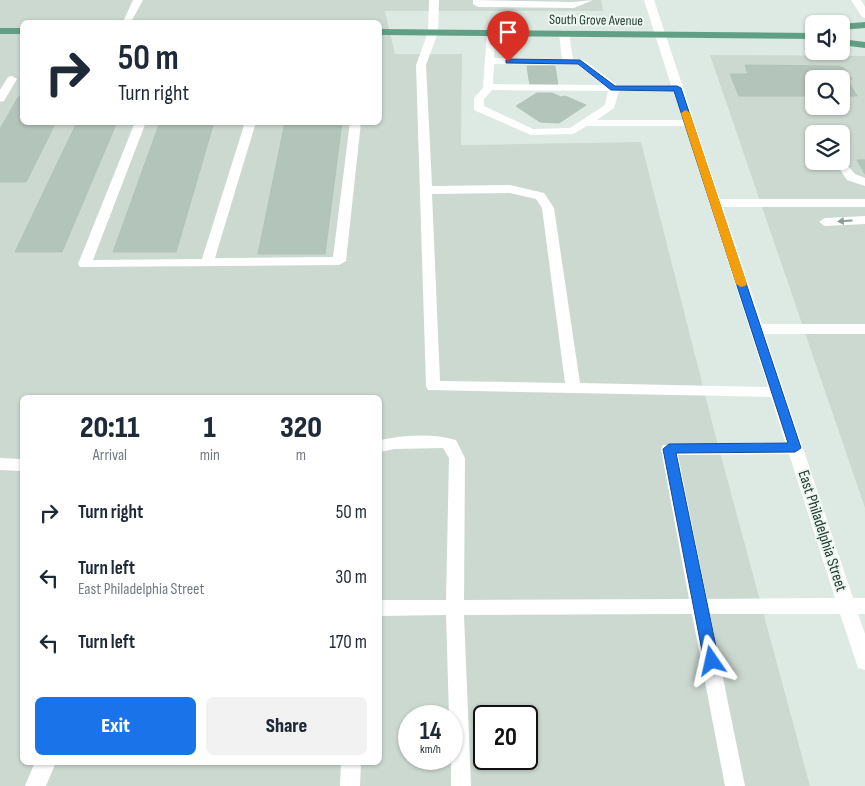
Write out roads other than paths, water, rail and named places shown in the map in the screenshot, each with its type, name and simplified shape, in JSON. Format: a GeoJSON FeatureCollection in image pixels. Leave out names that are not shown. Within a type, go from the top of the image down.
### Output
{"type":"FeatureCollection","features":[{"type":"Feature","properties":{"kind":"main road"},"geometry":{"type":"LineString","coordinates":[[850,26],[865,25]]}},
{"type":"Feature","properties":{"kind":"main road"},"geometry":{"type":"LineString","coordinates":[[0,31],[20,31]]}},
{"type":"Feature","properties":{"kind":"main road","name":"South Grove Avenue"},"geometry":{"type":"LineString","coordinates":[[382,32],[805,36]]}},
{"type":"Feature","properties":{"kind":"main road"},"geometry":{"type":"LineString","coordinates":[[850,43],[865,45]]}},
{"type":"Feature","properties":{"kind":"street"},"geometry":{"type":"LineString","coordinates":[[128,20],[138,0]]}},
{"type":"Feature","properties":{"kind":"street"},"geometry":{"type":"LineString","coordinates":[[434,0],[433,32],[421,65],[433,386],[777,392]]}},
{"type":"Feature","properties":{"kind":"street"},"geometry":{"type":"LineString","coordinates":[[478,0],[478,4],[574,5],[588,0]]}},
{"type":"Feature","properties":{"kind":"street","name":"East Philadelphia Street"},"geometry":{"type":"LineString","coordinates":[[649,0],[865,662]]}},
{"type":"Feature","properties":{"kind":"street"},"geometry":{"type":"LineString","coordinates":[[856,0],[865,15]]}},
{"type":"Feature","properties":{"kind":"street"},"geometry":{"type":"LineString","coordinates":[[490,32],[488,87],[480,98],[478,108],[531,132],[573,131],[610,106],[614,88]]}},
{"type":"Feature","properties":{"kind":"street"},"geometry":{"type":"LineString","coordinates":[[564,33],[568,62]]}},
{"type":"Feature","properties":{"kind":"street"},"geometry":{"type":"LineString","coordinates":[[489,61],[580,62],[614,88]]}},
{"type":"Feature","properties":{"kind":"street"},"geometry":{"type":"LineString","coordinates":[[0,79],[17,79]]}},
{"type":"Feature","properties":{"kind":"street"},"geometry":{"type":"LineString","coordinates":[[0,99],[17,79]]}},
{"type":"Feature","properties":{"kind":"street"},"geometry":{"type":"LineString","coordinates":[[488,87],[677,88]]}},
{"type":"Feature","properties":{"kind":"street"},"geometry":{"type":"LineString","coordinates":[[587,123],[689,123]]}},
{"type":"Feature","properties":{"kind":"street"},"geometry":{"type":"LineString","coordinates":[[140,125],[85,264],[339,261],[356,125]]}},
{"type":"Feature","properties":{"kind":"street"},"geometry":{"type":"LineString","coordinates":[[207,262],[250,125]]}},
{"type":"Feature","properties":{"kind":"street"},"geometry":{"type":"LineString","coordinates":[[846,170],[851,177],[865,182]]}},
{"type":"Feature","properties":{"kind":"street"},"geometry":{"type":"LineString","coordinates":[[426,190],[510,189],[540,196],[548,208],[573,388]]}},
{"type":"Feature","properties":{"kind":"street"},"geometry":{"type":"LineString","coordinates":[[715,204],[865,203]]}},
{"type":"Feature","properties":{"kind":"street"},"geometry":{"type":"LineString","coordinates":[[825,222],[865,220]]}},
{"type":"Feature","properties":{"kind":"street"},"geometry":{"type":"LineString","coordinates":[[756,329],[865,329]]}},
{"type":"Feature","properties":{"kind":"street"},"geometry":{"type":"LineString","coordinates":[[382,446],[394,443],[443,442],[450,444],[457,458],[455,608],[461,786]]}},
{"type":"Feature","properties":{"kind":"street"},"geometry":{"type":"LineString","coordinates":[[735,786],[669,449],[795,448]]}},
{"type":"Feature","properties":{"kind":"street"},"geometry":{"type":"LineString","coordinates":[[0,464],[20,465]]}},
{"type":"Feature","properties":{"kind":"street"},"geometry":{"type":"LineString","coordinates":[[382,608],[865,606]]}},
{"type":"Feature","properties":{"kind":"street"},"geometry":{"type":"LineString","coordinates":[[35,786],[45,765]]}},
{"type":"Feature","properties":{"kind":"street"},"geometry":{"type":"LineString","coordinates":[[350,786],[351,765]]}}]}
